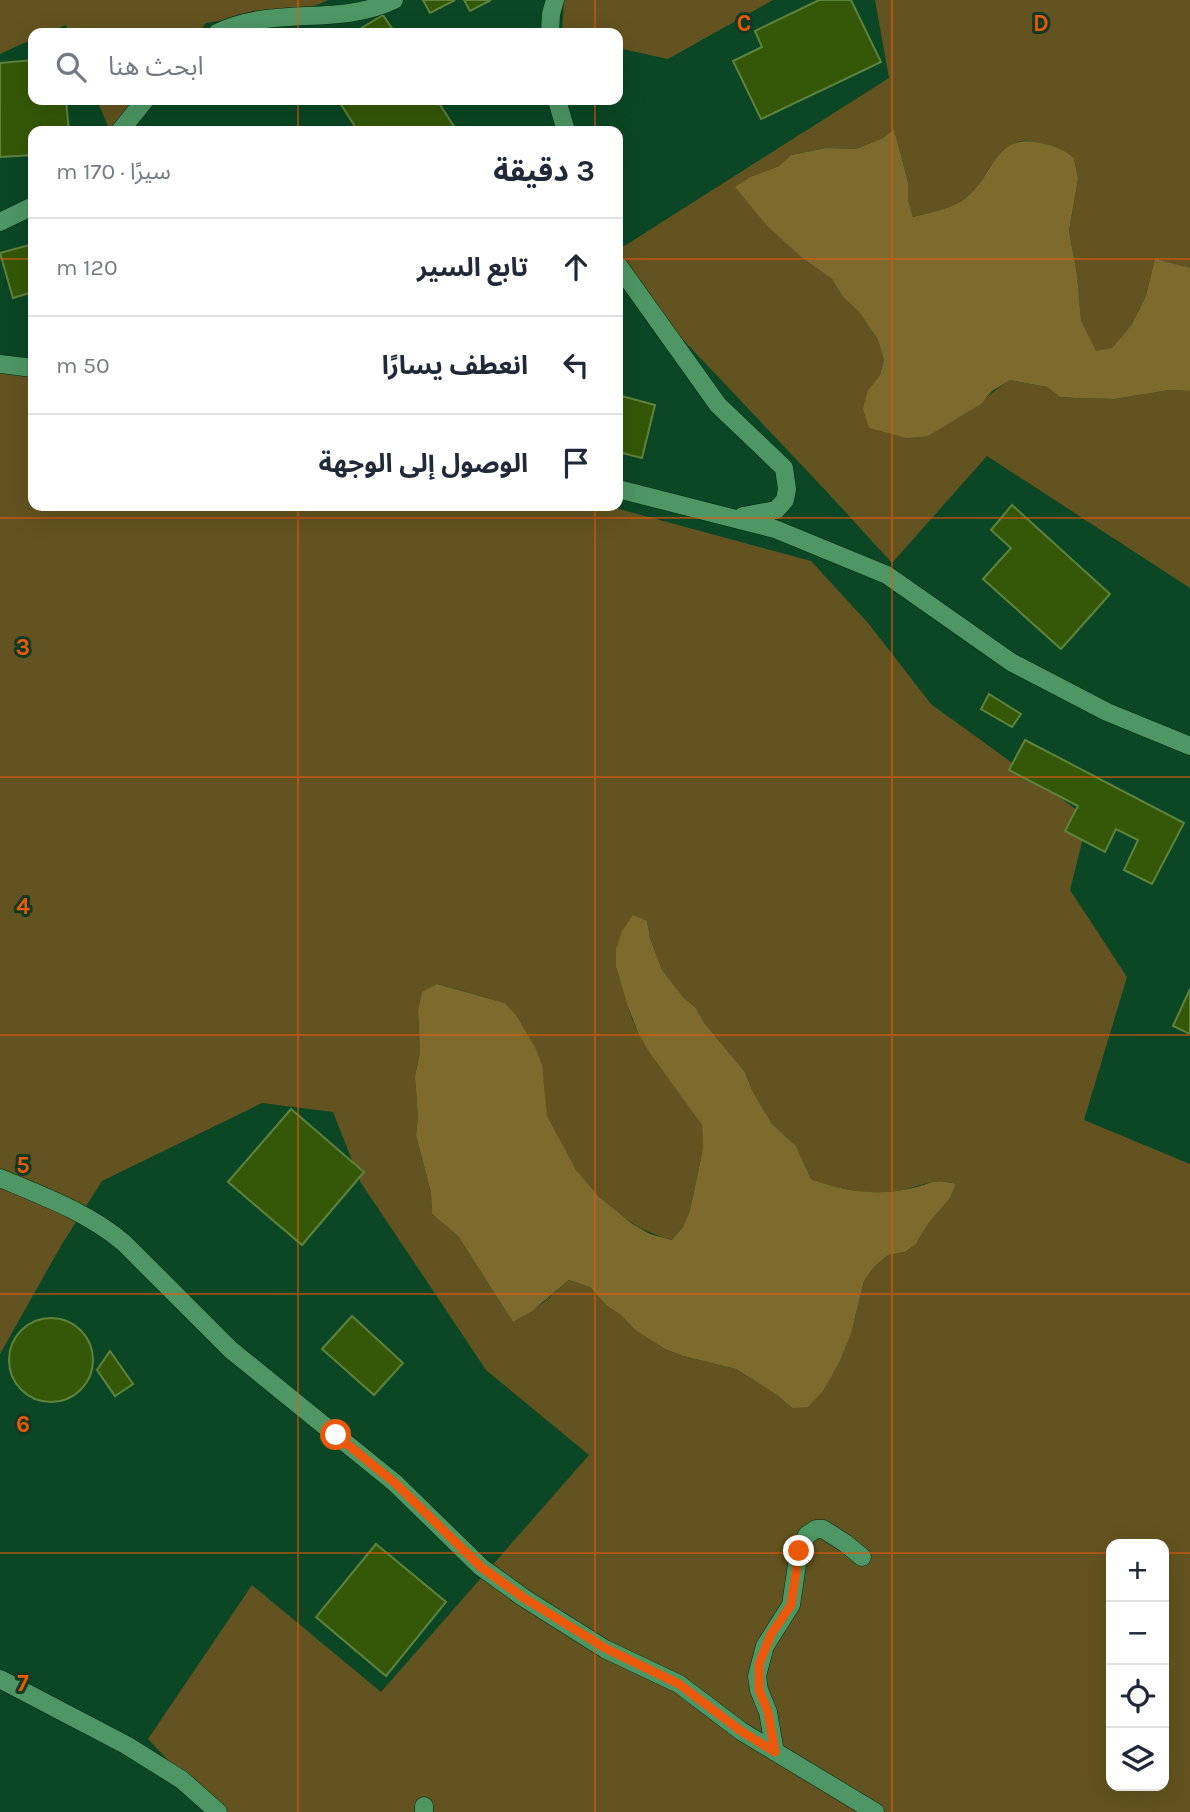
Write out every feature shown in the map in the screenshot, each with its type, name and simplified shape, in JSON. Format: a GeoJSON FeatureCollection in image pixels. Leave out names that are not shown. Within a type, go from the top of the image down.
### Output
{"type":"FeatureCollection","features":[{"type":"Feature","properties":{"kind":"street"},"geometry":{"type":"LineString","coordinates":[[231,28],[281,17],[334,16],[379,8],[394,0]]}},
{"type":"Feature","properties":{"kind":"street"},"geometry":{"type":"LineString","coordinates":[[550,28],[555,0]]}},
{"type":"Feature","properties":{"kind":"street"},"geometry":{"type":"LineString","coordinates":[[124,126],[141,105]]}},
{"type":"Feature","properties":{"kind":"street"},"geometry":{"type":"LineString","coordinates":[[558,105],[565,126]]}},
{"type":"Feature","properties":{"kind":"street"},"geometry":{"type":"LineString","coordinates":[[0,222],[28,208]]}},
{"type":"Feature","properties":{"kind":"street"},"geometry":{"type":"LineString","coordinates":[[623,272],[718,405],[784,468],[787,489],[785,500],[776,510],[733,518]]}},
{"type":"Feature","properties":{"kind":"street"},"geometry":{"type":"LineString","coordinates":[[0,364],[28,367]]}},
{"type":"Feature","properties":{"kind":"street"},"geometry":{"type":"LineString","coordinates":[[623,490],[775,529],[887,575],[1012,662],[1107,712],[1190,746]]}},
{"type":"Feature","properties":{"kind":"street"},"geometry":{"type":"LineString","coordinates":[[0,1178],[106,1227],[231,1350],[395,1483],[481,1567],[524,1598],[605,1648],[679,1684],[741,1731],[875,1812]]}},
{"type":"Feature","properties":{"kind":"street"},"geometry":{"type":"LineString","coordinates":[[775,1752],[768,1712],[759,1690],[759,1664],[771,1634],[791,1605],[799,1551],[807,1535],[816,1529],[822,1529],[862,1557]]}},
{"type":"Feature","properties":{"kind":"street"},"geometry":{"type":"LineString","coordinates":[[0,1679],[126,1745],[182,1780],[218,1812]]}},
{"type":"Feature","properties":{"kind":"shaded area"},"geometry":{"type":"Polygon","coordinates":[[[0,0],[328,0],[312,7],[206,23],[202,28],[68,28],[66,25],[58,28],[28,28],[28,41],[0,54],[0,0]]]}},
{"type":"Feature","properties":{"kind":"shaded area"},"geometry":{"type":"Polygon","coordinates":[[[564,0],[773,0],[668,59],[623,49],[623,28],[562,28],[564,0]]]}},
{"type":"Feature","properties":{"kind":"shaded area"},"geometry":{"type":"Polygon","coordinates":[[[875,0],[1190,0],[1190,268],[1155,260],[1146,296],[1132,324],[1112,348],[1096,352],[1081,320],[1077,274],[1069,231],[1078,179],[1074,158],[1046,146],[1036,142],[1018,142],[999,156],[974,190],[962,200],[942,210],[913,217],[908,200],[908,182],[894,129],[883,138],[856,149],[826,148],[791,155],[779,166],[750,177],[736,187],[768,227],[801,257],[832,279],[878,340],[884,360],[880,375],[868,390],[963,415],[1010,380],[1047,387],[1060,397],[1075,398],[1114,399],[1170,390],[1190,391],[1190,588],[987,456],[892,563],[623,276],[623,247],[889,78],[875,0]]]}},
{"type":"Feature","properties":{"kind":"shaded area"},"geometry":{"type":"Polygon","coordinates":[[[99,105],[142,105],[125,126],[108,126],[99,105]]]}},
{"type":"Feature","properties":{"kind":"shaded area"},"geometry":{"type":"Polygon","coordinates":[[[894,129],[908,182],[908,200],[913,217],[942,210],[968,196],[998,157],[1014,143],[1026,141],[1045,144],[1074,158],[1078,179],[1069,231],[1077,274],[1081,320],[1096,351],[1112,348],[1132,324],[1146,296],[1155,259],[1190,268],[1190,391],[1170,390],[1114,399],[1075,398],[1060,397],[1047,387],[1010,380],[992,391],[981,404],[928,436],[907,438],[869,428],[863,409],[868,390],[880,375],[884,360],[878,340],[832,279],[801,257],[768,227],[735,187],[750,177],[779,166],[791,155],[826,148],[856,149],[883,138],[894,129]]]}},
{"type":"Feature","properties":{"kind":"shaded area"},"geometry":{"type":"Polygon","coordinates":[[[0,369],[28,372],[28,511],[623,510],[811,561],[868,623],[931,704],[1088,818],[1070,890],[1127,977],[1084,1120],[1190,1164],[1190,1812],[217,1812],[148,1739],[252,1585],[381,1692],[589,1455],[486,1370],[361,1183],[333,1112],[262,1103],[102,1181],[62,1244],[0,1354],[0,369]],[[647,921],[616,968],[639,1035],[702,1125],[703,1148],[690,1210],[683,1227],[672,1240],[651,1233],[612,1209],[580,1175],[556,1137],[543,1105],[516,1015],[505,1003],[438,984],[418,1011],[420,1053],[415,1076],[418,1117],[416,1135],[431,1193],[432,1214],[458,1236],[513,1322],[543,1303],[569,1280],[590,1287],[635,1330],[665,1349],[736,1369],[792,1408],[832,1375],[839,1363],[851,1334],[864,1281],[874,1267],[888,1255],[905,1252],[916,1244],[928,1224],[950,1198],[956,1184],[940,1181],[905,1190],[864,1192],[811,1179],[796,1146],[772,1124],[745,1072],[705,1024],[696,1008],[684,998],[662,970],[650,938],[647,921]]]}},
{"type":"Feature","properties":{"kind":"shaded area"},"geometry":{"type":"Polygon","coordinates":[[[633,915],[647,921],[650,938],[662,970],[684,998],[696,1008],[705,1024],[745,1072],[772,1124],[796,1146],[811,1179],[835,1187],[871,1192],[896,1191],[936,1181],[956,1184],[950,1198],[928,1224],[916,1244],[905,1252],[888,1255],[874,1267],[864,1281],[851,1334],[839,1363],[823,1391],[808,1407],[792,1408],[736,1369],[665,1349],[635,1330],[590,1287],[569,1280],[532,1311],[513,1322],[458,1236],[432,1214],[431,1193],[416,1135],[418,1117],[415,1076],[420,1053],[418,1011],[422,992],[437,984],[505,1003],[516,1015],[542,1065],[547,1116],[576,1170],[599,1197],[631,1223],[650,1234],[672,1240],[683,1227],[690,1210],[703,1148],[702,1125],[650,1053],[639,1035],[627,1004],[616,967],[616,949],[622,931],[633,915]]]}},
{"type":"Feature","properties":{"kind":"building"},"geometry":{"type":"Polygon","coordinates":[[[423,0],[455,0],[430,13],[423,0]]]}},
{"type":"Feature","properties":{"kind":"building"},"geometry":{"type":"Polygon","coordinates":[[[464,0],[491,0],[470,11],[464,0]]]}},
{"type":"Feature","properties":{"kind":"building"},"geometry":{"type":"Polygon","coordinates":[[[819,0],[851,0],[881,62],[761,119],[733,61],[762,47],[755,31],[819,0]]]}},
{"type":"Feature","properties":{"kind":"building"},"geometry":{"type":"Polygon","coordinates":[[[383,15],[392,28],[361,28],[383,15]]]}},
{"type":"Feature","properties":{"kind":"building"},"geometry":{"type":"Polygon","coordinates":[[[28,60],[28,105],[66,105],[69,126],[28,126],[28,155],[0,157],[0,63],[28,60]]]}},
{"type":"Feature","properties":{"kind":"building"},"geometry":{"type":"Polygon","coordinates":[[[341,105],[440,105],[454,126],[355,126],[341,105]]]}},
{"type":"Feature","properties":{"kind":"building"},"geometry":{"type":"Polygon","coordinates":[[[28,245],[28,294],[13,298],[0,253],[28,245]]]}},
{"type":"Feature","properties":{"kind":"building"},"geometry":{"type":"Polygon","coordinates":[[[623,396],[655,405],[642,458],[623,453],[623,396]]]}},
{"type":"Feature","properties":{"kind":"building"},"geometry":{"type":"Polygon","coordinates":[[[1012,505],[1110,594],[1061,649],[983,579],[1011,548],[991,530],[1012,505]]]}},
{"type":"Feature","properties":{"kind":"building"},"geometry":{"type":"Polygon","coordinates":[[[989,694],[1021,714],[1012,727],[981,709],[989,694]]]}},
{"type":"Feature","properties":{"kind":"building"},"geometry":{"type":"Polygon","coordinates":[[[1025,740],[1184,823],[1152,884],[1124,870],[1138,840],[1116,829],[1105,852],[1065,831],[1078,806],[1009,770],[1025,740]]]}},
{"type":"Feature","properties":{"kind":"building"},"geometry":{"type":"Polygon","coordinates":[[[1190,989],[1190,1034],[1173,1026],[1190,989]]]}},
{"type":"Feature","properties":{"kind":"building"},"geometry":{"type":"Polygon","coordinates":[[[291,1109],[364,1172],[302,1245],[228,1182],[291,1109]]]}},
{"type":"Feature","properties":{"kind":"building"},"geometry":{"type":"Polygon","coordinates":[[[352,1316],[403,1363],[374,1395],[322,1349],[352,1316]]]}},
{"type":"Feature","properties":{"kind":"building"},"geometry":{"type":"Polygon","coordinates":[[[51,1318],[67,1321],[81,1330],[90,1344],[93,1360],[90,1376],[81,1390],[67,1399],[51,1402],[35,1399],[21,1390],[12,1376],[9,1360],[12,1344],[21,1330],[35,1321],[51,1318]]]}},
{"type":"Feature","properties":{"kind":"building"},"geometry":{"type":"Polygon","coordinates":[[[110,1351],[133,1384],[115,1396],[97,1370],[110,1351]]]}},
{"type":"Feature","properties":{"kind":"building"},"geometry":{"type":"Polygon","coordinates":[[[376,1544],[446,1602],[386,1676],[316,1617],[376,1544]]]}},
{"type":"Feature","properties":{"kind":"route"},"geometry":{"type":"LineString","coordinates":[[336,1435],[395,1483],[481,1567],[524,1598],[605,1648],[679,1684],[741,1731],[775,1752],[768,1712],[759,1690],[757,1676],[765,1646],[791,1605],[799,1551]]}}]}
